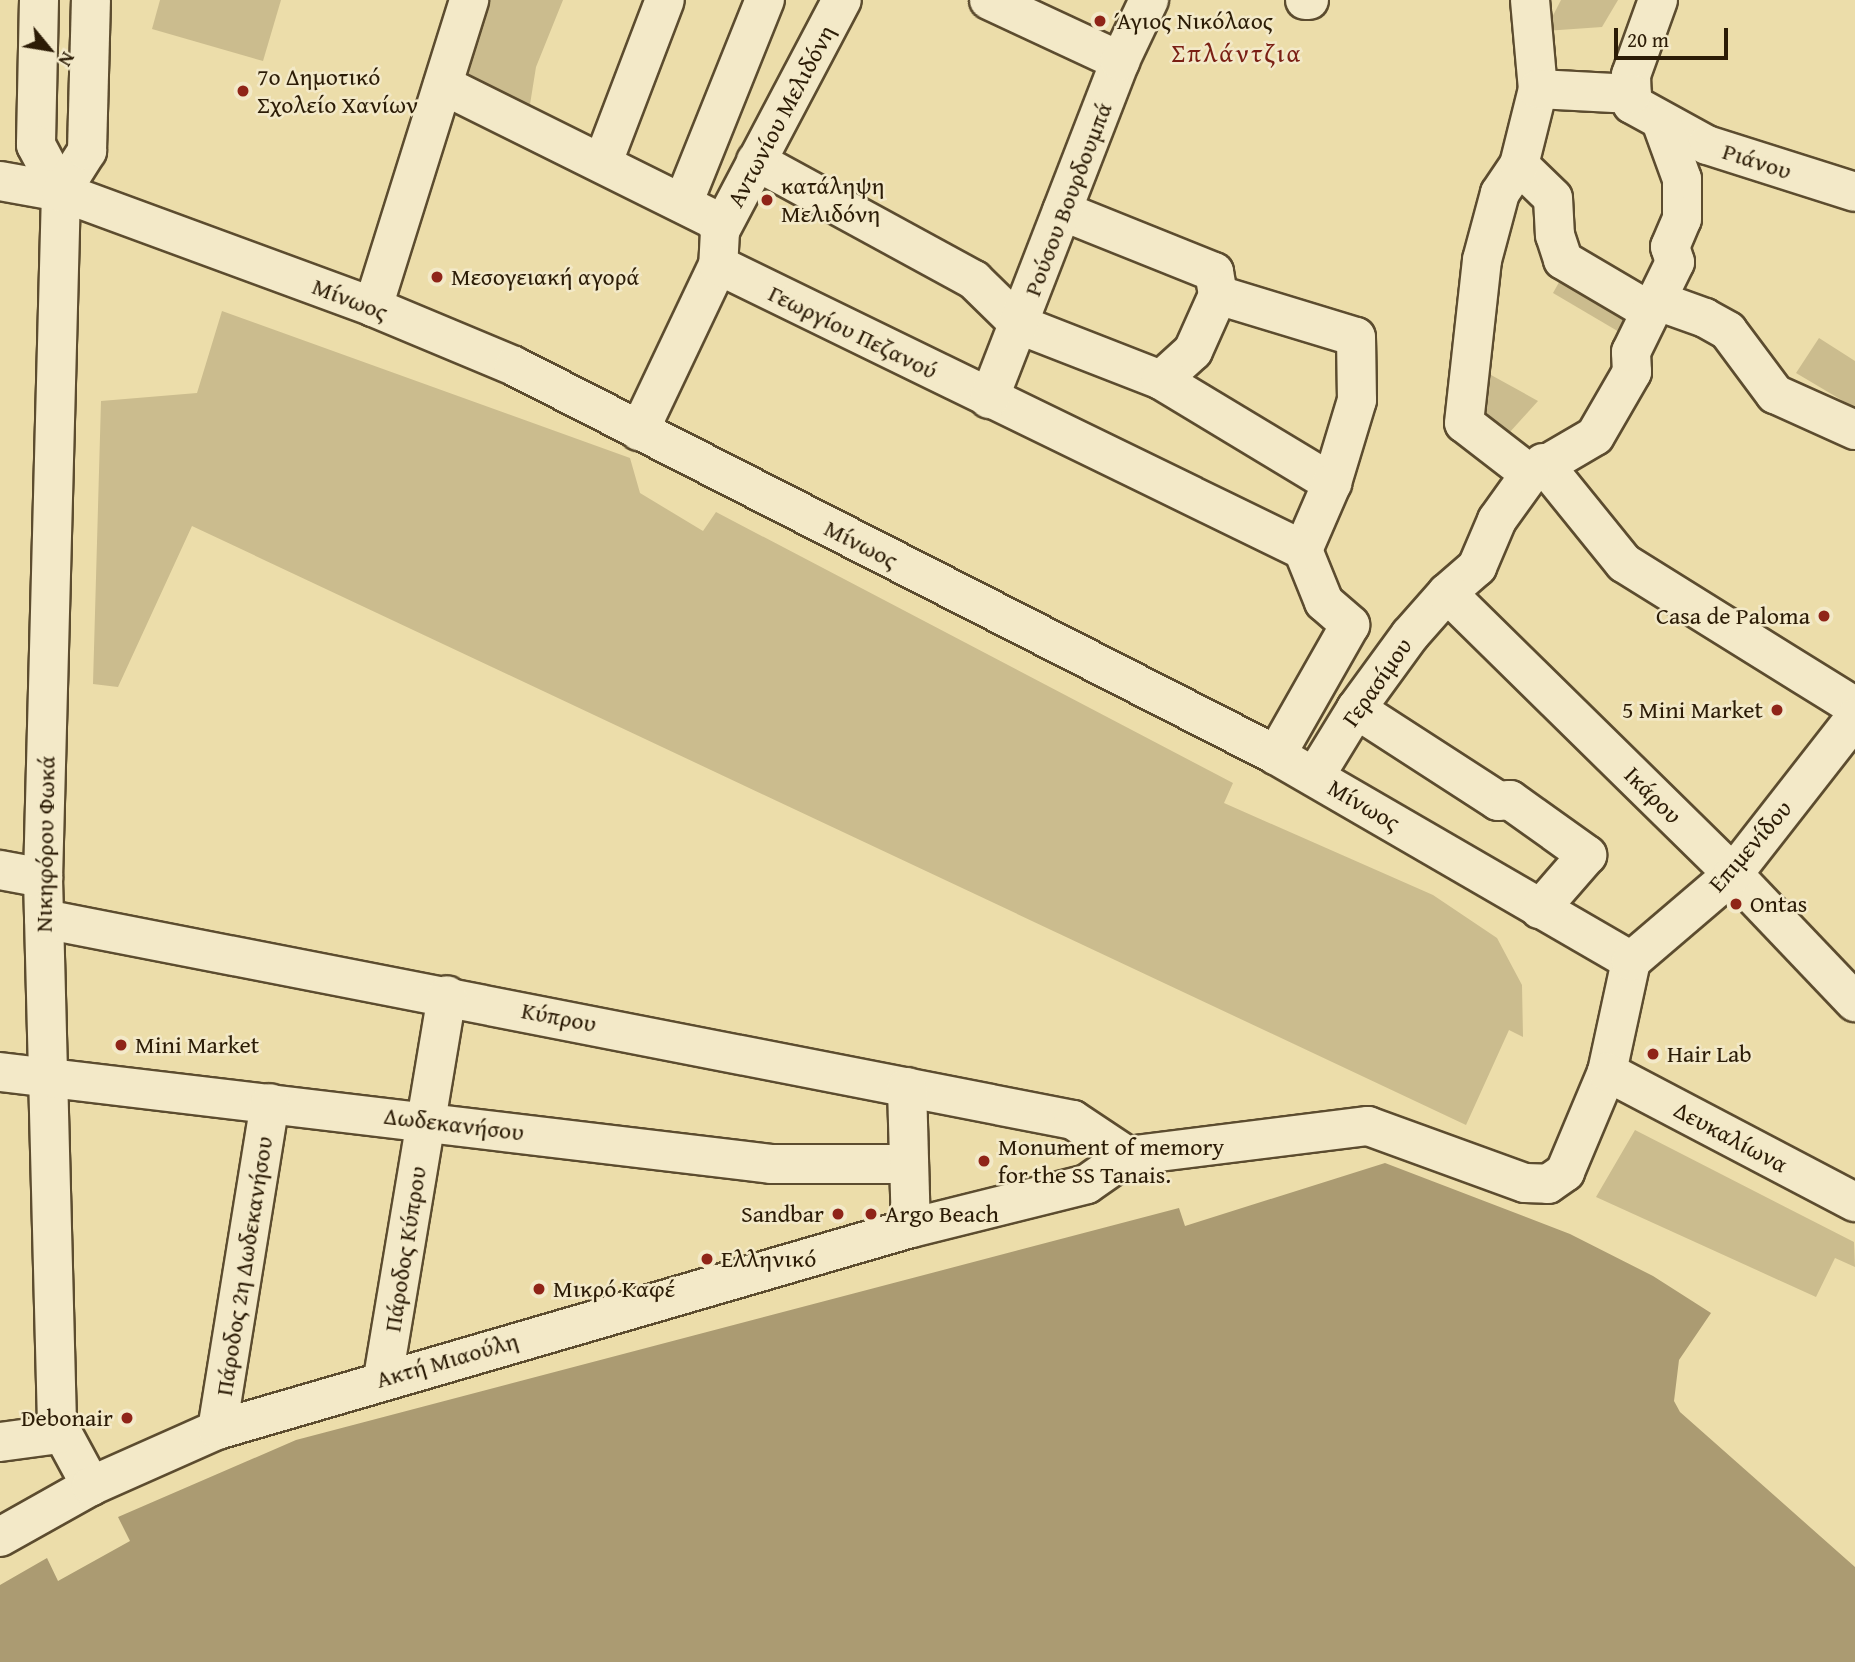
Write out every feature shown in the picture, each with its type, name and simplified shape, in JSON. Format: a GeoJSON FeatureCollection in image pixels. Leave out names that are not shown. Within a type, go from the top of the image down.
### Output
{"type":"FeatureCollection","features":[{"type":"Feature","properties":{"kind":"street","name":"Νικηφόρου Φωκά"},"geometry":{"type":"LineString","coordinates":[[39,0],[36,145],[61,192]]}},
{"type":"Feature","properties":{"kind":"street","name":"Νικηφόρου Φωκά"},"geometry":{"type":"LineString","coordinates":[[91,0],[86,150],[61,192],[43,878],[46,1079],[59,1434],[91,1486]]}},
{"type":"Feature","properties":{"kind":"street"},"geometry":{"type":"LineString","coordinates":[[373,307],[469,0]]}},
{"type":"Feature","properties":{"kind":"street"},"geometry":{"type":"LineString","coordinates":[[603,162],[665,0]]}},
{"type":"Feature","properties":{"kind":"street"},"geometry":{"type":"LineString","coordinates":[[684,201],[765,0]]}},
{"type":"Feature","properties":{"kind":"street","name":"Αντωνίου Μελιδόνη"},"geometry":{"type":"LineString","coordinates":[[639,431],[756,161],[842,0]]}},
{"type":"Feature","properties":{"kind":"street"},"geometry":{"type":"LineString","coordinates":[[989,0],[1121,61]]}},
{"type":"Feature","properties":{"kind":"street","name":"Ρούσου Βουρδουμπά"},"geometry":{"type":"LineString","coordinates":[[989,399],[1121,61],[1149,0]]}},
{"type":"Feature","properties":{"kind":"street"},"geometry":{"type":"LineString","coordinates":[[1530,0],[1538,89],[1519,165],[1500,193],[1482,260],[1464,423],[1536,468],[1624,563],[1855,708]]}},
{"type":"Feature","properties":{"kind":"street"},"geometry":{"type":"LineString","coordinates":[[1538,89],[1632,94],[1631,75],[1658,0]]}},
{"type":"Feature","properties":{"kind":"street","name":"Γεωργίου Πεζανού"},"geometry":{"type":"LineString","coordinates":[[443,85],[706,211],[719,248],[989,399],[1303,550]]}},
{"type":"Feature","properties":{"kind":"street","name":"Ριάνου"},"geometry":{"type":"LineString","coordinates":[[1632,94],[1632,104],[1662,124],[1707,145],[1855,192]]}},
{"type":"Feature","properties":{"kind":"street"},"geometry":{"type":"LineString","coordinates":[[1536,468],[1595,436],[1632,372],[1631,352],[1675,262],[1671,247],[1682,219],[1682,179],[1662,124]]}},
{"type":"Feature","properties":{"kind":"street"},"geometry":{"type":"LineString","coordinates":[[756,161],[974,281],[1020,325],[1161,380],[1332,483]]}},
{"type":"Feature","properties":{"kind":"street"},"geometry":{"type":"LineString","coordinates":[[1519,165],[1553,198],[1555,235],[1563,260],[1652,305],[1705,317],[1728,331],[1775,394],[1855,430]]}},
{"type":"Feature","properties":{"kind":"street","name":"Μίνωος"},"geometry":{"type":"LineString","coordinates":[[0,181],[61,192],[373,307],[514,366],[1276,755],[1631,961]]}},
{"type":"Feature","properties":{"kind":"street"},"geometry":{"type":"LineString","coordinates":[[1062,211],[1214,272],[1218,295],[1194,351],[1161,380]]}},
{"type":"Feature","properties":{"kind":"street"},"geometry":{"type":"LineString","coordinates":[[1218,295],[1356,337],[1357,400],[1332,483],[1303,550],[1324,602],[1350,625],[1276,755]]}},
{"type":"Feature","properties":{"kind":"street","name":"Γερασίμου"},"geometry":{"type":"LineString","coordinates":[[1315,776],[1356,709],[1447,593],[1478,568],[1497,520],[1536,468]]}},
{"type":"Feature","properties":{"kind":"street","name":"Ικάρου"},"geometry":{"type":"LineString","coordinates":[[1447,593],[1733,874],[1855,1002]]}},
{"type":"Feature","properties":{"kind":"street"},"geometry":{"type":"LineString","coordinates":[[1356,709],[1498,802],[1510,800],[1587,855],[1540,909]]}},
{"type":"Feature","properties":{"kind":"street","name":"Επιμενίδου"},"geometry":{"type":"LineString","coordinates":[[1631,961],[1733,874],[1855,718]]}},
{"type":"Feature","properties":{"kind":"street"},"geometry":{"type":"LineString","coordinates":[[0,870],[43,878]]}},
{"type":"Feature","properties":{"kind":"street","name":"Κύπρου"},"geometry":{"type":"LineString","coordinates":[[44,919],[447,995],[1073,1120],[1127,1156]]}},
{"type":"Feature","properties":{"kind":"street"},"geometry":{"type":"LineString","coordinates":[[1127,1156],[1368,1126],[1525,1183],[1548,1184],[1565,1172],[1607,1072],[1631,961]]}},
{"type":"Feature","properties":{"kind":"street","name":"Πάροδος Κύπρου"},"geometry":{"type":"LineString","coordinates":[[383,1378],[447,995]]}},
{"type":"Feature","properties":{"kind":"street","name":"Δωδεκανήσου"},"geometry":{"type":"LineString","coordinates":[[0,1072],[270,1102],[771,1164],[908,1164]]}},
{"type":"Feature","properties":{"kind":"street","name":"Δευκαλίωνα"},"geometry":{"type":"LineString","coordinates":[[1607,1072],[1855,1202]]}},
{"type":"Feature","properties":{"kind":"street"},"geometry":{"type":"LineString","coordinates":[[907,1087],[911,1228]]}},
{"type":"Feature","properties":{"kind":"street","name":"Πάροδος 2η Δωδεκανήσου"},"geometry":{"type":"LineString","coordinates":[[217,1430],[270,1102]]}},
{"type":"Feature","properties":{"kind":"street","name":"Ακτή Μιαούλη"},"geometry":{"type":"LineString","coordinates":[[0,1537],[91,1486],[217,1430],[383,1378],[911,1228],[1087,1184],[1127,1156]]}},
{"type":"Feature","properties":{"kind":"street"},"geometry":{"type":"LineString","coordinates":[[0,1442],[59,1434]]}},
{"type":"Feature","properties":{"kind":"shaded area"},"geometry":{"type":"Polygon","coordinates":[[[160,0],[281,0],[263,61],[152,29],[160,0]]]}},
{"type":"Feature","properties":{"kind":"shaded area"},"geometry":{"type":"Polygon","coordinates":[[[488,0],[563,0],[536,67],[528,117],[462,89],[488,0]]]}},
{"type":"Feature","properties":{"kind":"shaded area"},"geometry":{"type":"Polygon","coordinates":[[[1561,0],[1618,0],[1602,27],[1545,31],[1561,0]]]}},
{"type":"Feature","properties":{"kind":"shaded area"},"geometry":{"type":"Polygon","coordinates":[[[1567,268],[1642,313],[1626,336],[1553,293],[1567,268]]]}},
{"type":"Feature","properties":{"kind":"shaded area"},"geometry":{"type":"Polygon","coordinates":[[[222,311],[630,458],[640,493],[703,531],[716,512],[1233,783],[1224,803],[1433,895],[1497,938],[1522,985],[1523,1037],[1509,1030],[1466,1125],[192,526],[118,687],[93,684],[101,401],[197,393],[222,311]]]}},
{"type":"Feature","properties":{"kind":"shaded area"},"geometry":{"type":"Polygon","coordinates":[[[1819,338],[1855,361],[1855,408],[1796,373],[1819,338]]]}},
{"type":"Feature","properties":{"kind":"shaded area"},"geometry":{"type":"Polygon","coordinates":[[[1482,370],[1538,401],[1509,433],[1476,416],[1482,370]]]}},
{"type":"Feature","properties":{"kind":"shaded area"},"geometry":{"type":"Polygon","coordinates":[[[1635,1130],[1854,1242],[1855,1267],[1835,1258],[1816,1297],[1596,1197],[1635,1130]]]}},
{"type":"Feature","properties":{"kind":"shaded area"},"geometry":{"type":"Polygon","coordinates":[[[1385,1163],[1570,1234],[1653,1276],[1711,1313],[1679,1360],[1674,1401],[1680,1412],[1855,1567],[1855,1662],[0,1662],[0,1585],[47,1558],[58,1581],[130,1541],[118,1517],[296,1440],[1179,1208],[1185,1226],[1385,1163]]]}},
{"type":"Feature","properties":{"kind":"place","name":"Άγιος Νικόλαος"},"geometry":{"type":"Point","coordinates":[1100,21]}},
{"type":"Feature","properties":{"kind":"place","name":"7ο Δημοτικό Σχολείο Χανίων"},"geometry":{"type":"Point","coordinates":[243,91]}},
{"type":"Feature","properties":{"kind":"place","name":"κατάληψη Μελιδόνη"},"geometry":{"type":"Point","coordinates":[767,200]}},
{"type":"Feature","properties":{"kind":"place","name":"Μεσογειακή αγορά"},"geometry":{"type":"Point","coordinates":[437,277]}},
{"type":"Feature","properties":{"kind":"place","name":"Casa de Paloma"},"geometry":{"type":"Point","coordinates":[1824,616]}},
{"type":"Feature","properties":{"kind":"place","name":"5 Mini Market"},"geometry":{"type":"Point","coordinates":[1777,710]}},
{"type":"Feature","properties":{"kind":"place","name":"Ontas"},"geometry":{"type":"Point","coordinates":[1736,904]}},
{"type":"Feature","properties":{"kind":"place","name":"Mini Market"},"geometry":{"type":"Point","coordinates":[121,1045]}},
{"type":"Feature","properties":{"kind":"place","name":"Hair Lab"},"geometry":{"type":"Point","coordinates":[1653,1054]}},
{"type":"Feature","properties":{"kind":"place","name":"Monument of memory for the SS Tanais."},"geometry":{"type":"Point","coordinates":[984,1161]}},
{"type":"Feature","properties":{"kind":"place","name":"Sandbar"},"geometry":{"type":"Point","coordinates":[838,1214]}},
{"type":"Feature","properties":{"kind":"place","name":"Argo Beach"},"geometry":{"type":"Point","coordinates":[871,1214]}},
{"type":"Feature","properties":{"kind":"place","name":"Ελληνικό"},"geometry":{"type":"Point","coordinates":[707,1259]}},
{"type":"Feature","properties":{"kind":"place","name":"Μικρό Καφέ"},"geometry":{"type":"Point","coordinates":[539,1289]}},
{"type":"Feature","properties":{"kind":"place","name":"Debonair"},"geometry":{"type":"Point","coordinates":[127,1418]}},
{"type":"Feature","properties":{"kind":"district","name":"Σπλάντζια"},"geometry":{"type":"Point","coordinates":[1237,53]}}]}
